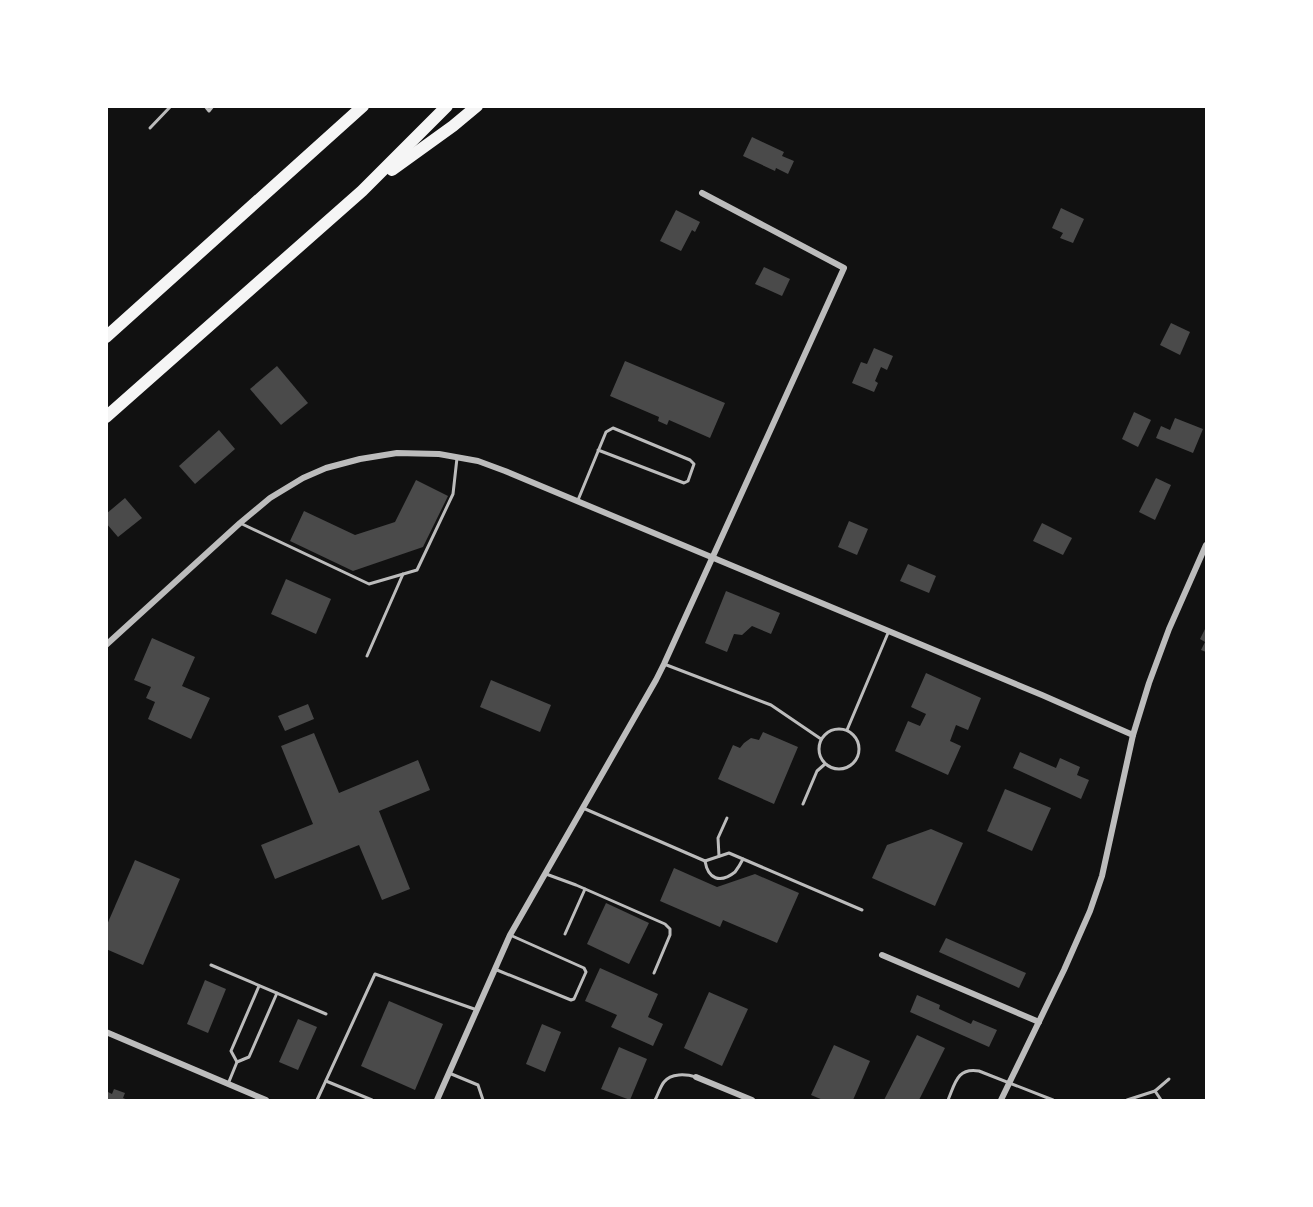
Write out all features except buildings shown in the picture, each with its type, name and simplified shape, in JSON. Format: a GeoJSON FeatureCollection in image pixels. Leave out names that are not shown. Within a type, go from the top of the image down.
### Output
{"type":"FeatureCollection","features":[{"type":"Feature","properties":{"kind":"highway"},"geometry":{"type":"LineString","coordinates":[[106,337],[363,106]]}},
{"type":"Feature","properties":{"kind":"highway"},"geometry":{"type":"LineString","coordinates":[[106,417],[362,191],[447,106]]}},
{"type":"Feature","properties":{"kind":"highway"},"geometry":{"type":"LineString","coordinates":[[362,191],[453,126],[477,106]]}},
{"type":"Feature","properties":{"kind":"street"},"geometry":{"type":"LineString","coordinates":[[437,1101],[510,935],[664,664],[844,268],[702,193]]}},
{"type":"Feature","properties":{"kind":"street"},"geometry":{"type":"LineString","coordinates":[[106,645],[240,523],[270,498],[303,478],[326,468],[360,459],[397,453],[439,454],[478,461],[505,471],[1133,735]]}},
{"type":"Feature","properties":{"kind":"street"},"geometry":{"type":"LineString","coordinates":[[1001,1101],[1090,911],[1102,876],[1133,735],[1149,682],[1169,629],[1206,545]]}},
{"type":"Feature","properties":{"kind":"street"},"geometry":{"type":"LineString","coordinates":[[882,955],[1039,1022]]}},
{"type":"Feature","properties":{"kind":"street"},"geometry":{"type":"LineString","coordinates":[[106,1032],[261,1100]]}},
{"type":"Feature","properties":{"kind":"street"},"geometry":{"type":"LineString","coordinates":[[696,1077],[752,1101]]}},
{"type":"Feature","properties":{"kind":"lane"},"geometry":{"type":"LineString","coordinates":[[150,128],[171,106]]}},
{"type":"Feature","properties":{"kind":"lane"},"geometry":{"type":"LineString","coordinates":[[205,106],[209,111],[213,106]]}},
{"type":"Feature","properties":{"kind":"lane"},"geometry":{"type":"LineString","coordinates":[[577,502],[598,450],[606,432],[613,428],[690,460],[694,464],[688,481],[684,483],[598,450]]}},
{"type":"Feature","properties":{"kind":"lane"},"geometry":{"type":"LineString","coordinates":[[240,523],[369,584],[417,570],[453,494],[457,458]]}},
{"type":"Feature","properties":{"kind":"lane"},"geometry":{"type":"LineString","coordinates":[[368,656],[403,574]]}},
{"type":"Feature","properties":{"kind":"lane"},"geometry":{"type":"LineString","coordinates":[[847,730],[889,631]]}},
{"type":"Feature","properties":{"kind":"lane"},"geometry":{"type":"LineString","coordinates":[[664,664],[771,705],[821,740]]}},
{"type":"Feature","properties":{"kind":"lane"},"geometry":{"type":"LineString","coordinates":[[833,729],[847,730],[857,740],[859,753],[853,764],[841,770],[834,770],[819,757],[818,750],[821,740],[827,732],[833,729]]}},
{"type":"Feature","properties":{"kind":"lane"},"geometry":{"type":"LineString","coordinates":[[803,804],[817,771],[825,764]]}},
{"type":"Feature","properties":{"kind":"lane"},"geometry":{"type":"LineString","coordinates":[[583,808],[705,861],[729,853],[862,910]]}},
{"type":"Feature","properties":{"kind":"lane"},"geometry":{"type":"LineString","coordinates":[[719,856],[718,838],[727,818]]}},
{"type":"Feature","properties":{"kind":"lane"},"geometry":{"type":"LineString","coordinates":[[705,861],[709,874],[720,878],[734,872],[743,859]]}},
{"type":"Feature","properties":{"kind":"lane"},"geometry":{"type":"LineString","coordinates":[[546,874],[666,924],[670,929],[670,935],[654,973]]}},
{"type":"Feature","properties":{"kind":"lane"},"geometry":{"type":"LineString","coordinates":[[565,934],[585,889]]}},
{"type":"Feature","properties":{"kind":"lane"},"geometry":{"type":"LineString","coordinates":[[495,969],[568,999],[574,999],[586,970],[510,935]]}},
{"type":"Feature","properties":{"kind":"lane"},"geometry":{"type":"LineString","coordinates":[[211,965],[326,1014]]}},
{"type":"Feature","properties":{"kind":"lane"},"geometry":{"type":"LineString","coordinates":[[317,1101],[375,974],[477,1010]]}},
{"type":"Feature","properties":{"kind":"lane"},"geometry":{"type":"LineString","coordinates":[[237,1062],[231,1051],[259,986]]}},
{"type":"Feature","properties":{"kind":"lane"},"geometry":{"type":"LineString","coordinates":[[228,1084],[237,1062],[249,1057],[277,993]]}},
{"type":"Feature","properties":{"kind":"lane"},"geometry":{"type":"LineString","coordinates":[[948,1101],[962,1072],[970,1069],[1053,1101]]}},
{"type":"Feature","properties":{"kind":"lane"},"geometry":{"type":"LineString","coordinates":[[449,1073],[478,1085],[483,1101]]}},
{"type":"Feature","properties":{"kind":"lane"},"geometry":{"type":"LineString","coordinates":[[655,1101],[664,1082],[670,1077],[687,1074],[696,1077]]}},
{"type":"Feature","properties":{"kind":"lane"},"geometry":{"type":"LineString","coordinates":[[1127,1101],[1155,1091],[1169,1079]]}},
{"type":"Feature","properties":{"kind":"lane"},"geometry":{"type":"LineString","coordinates":[[326,1081],[372,1101]]}},
{"type":"Feature","properties":{"kind":"lane"},"geometry":{"type":"LineString","coordinates":[[1155,1091],[1161,1101]]}}]}
